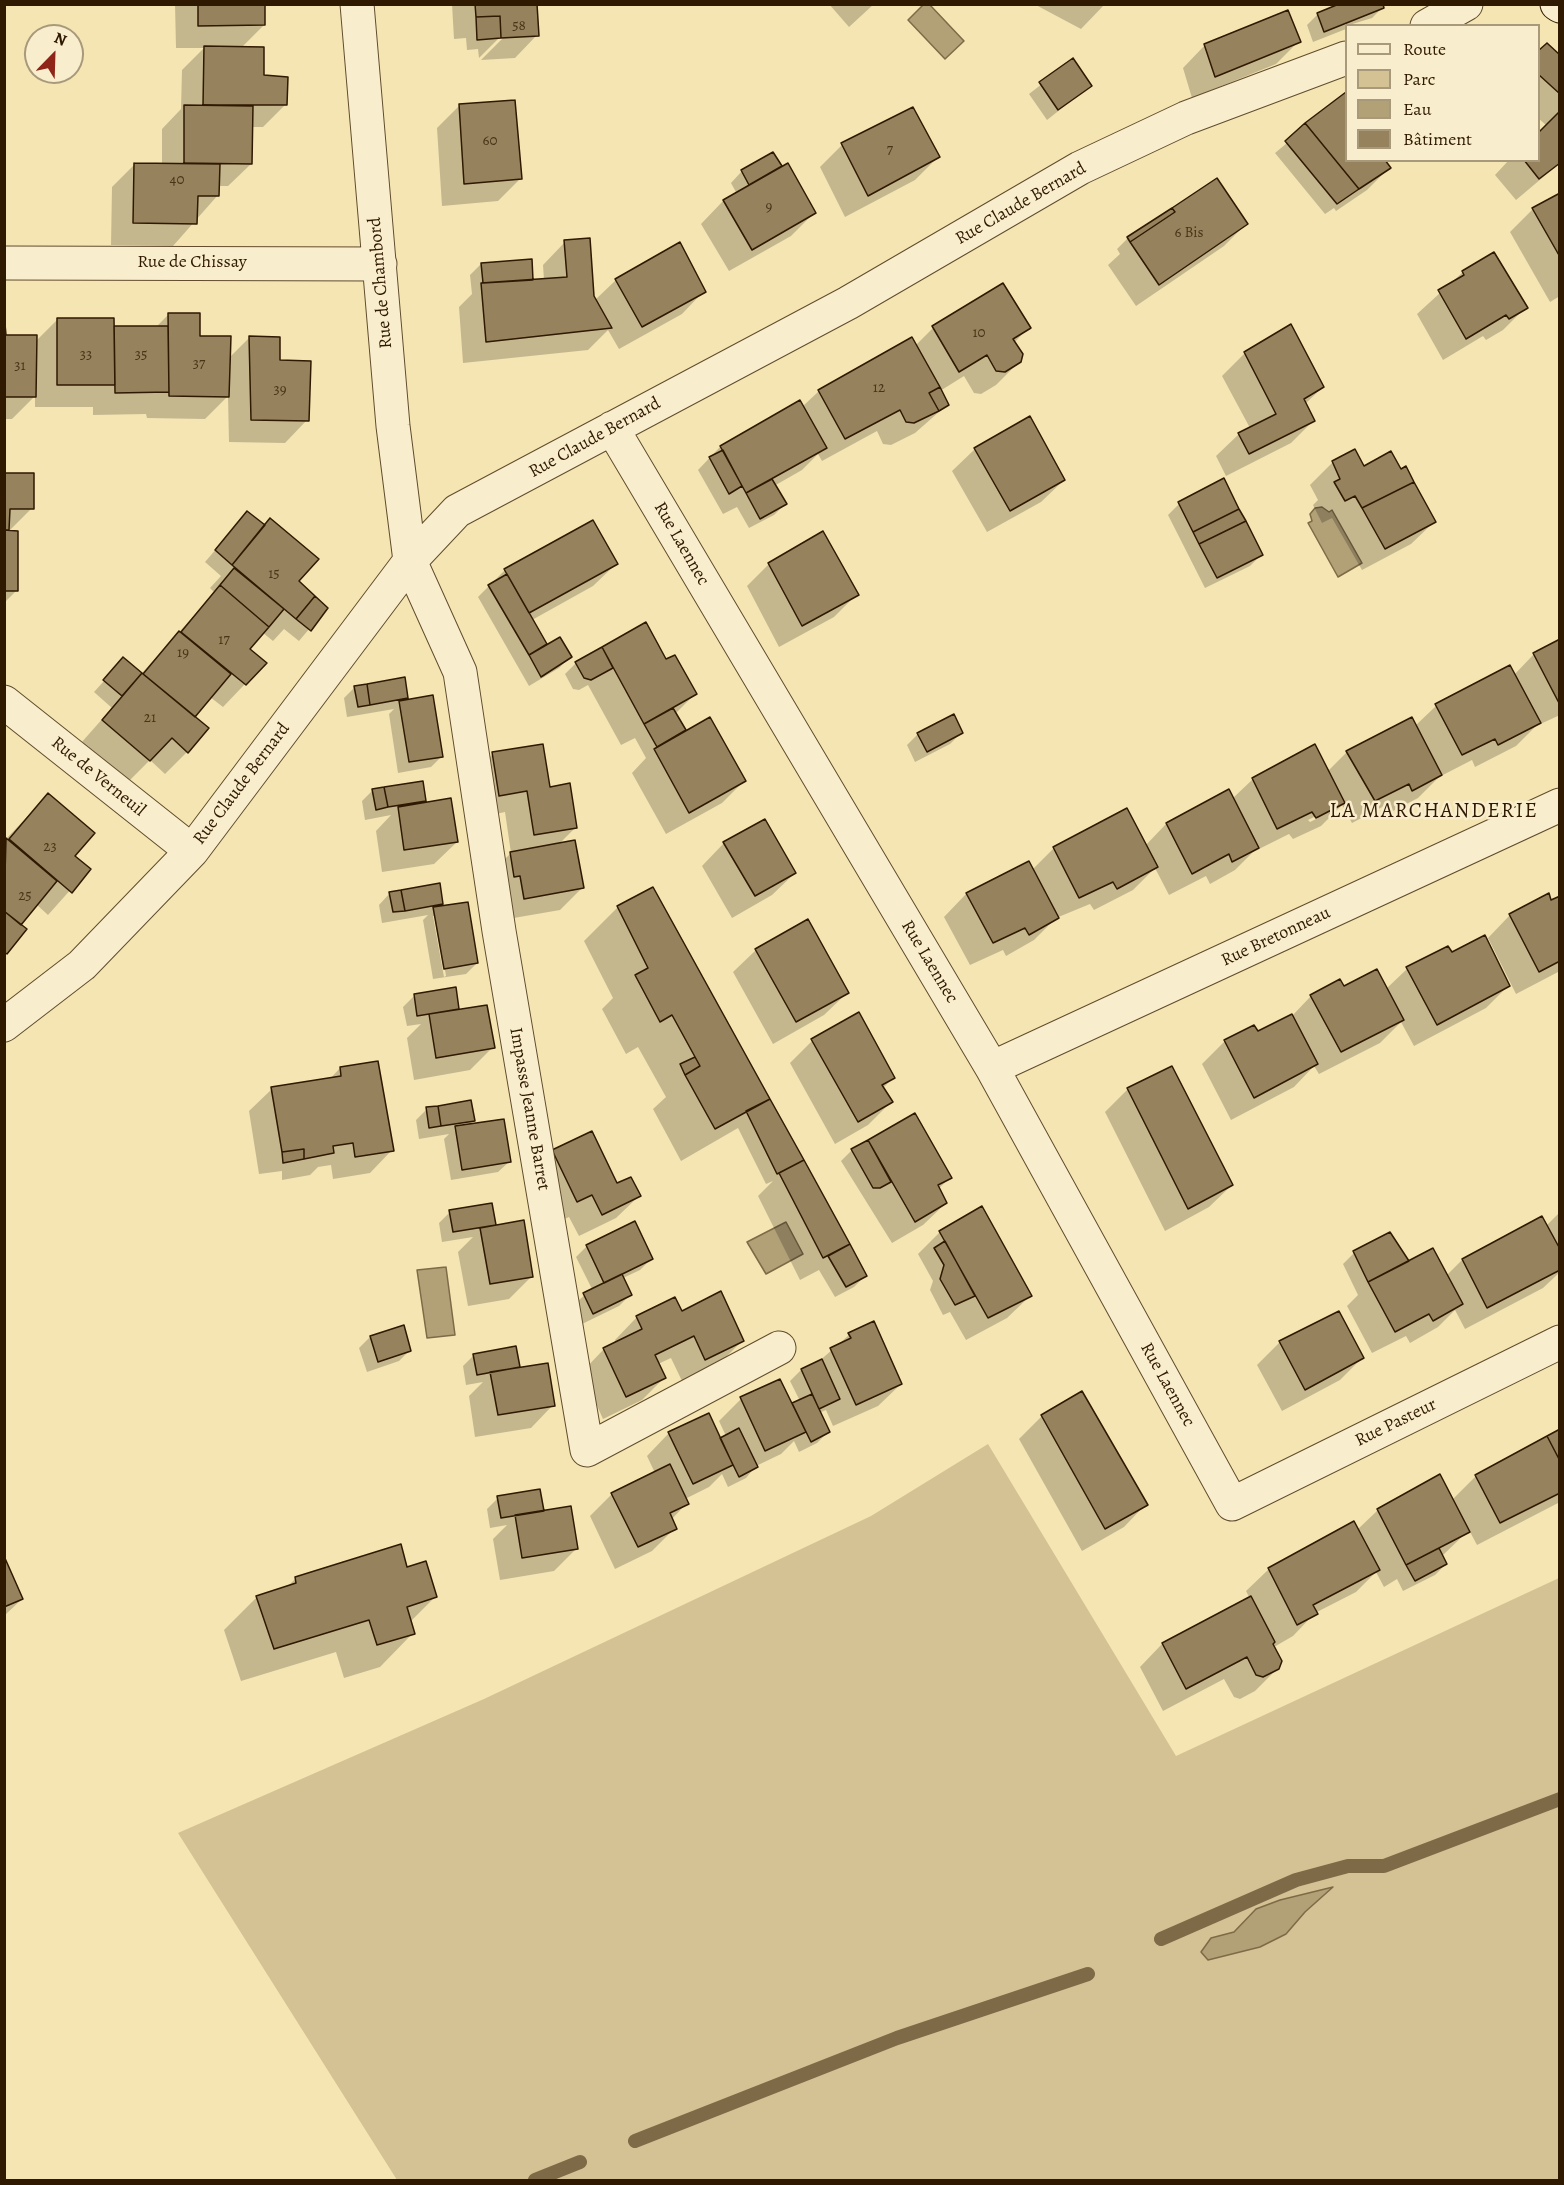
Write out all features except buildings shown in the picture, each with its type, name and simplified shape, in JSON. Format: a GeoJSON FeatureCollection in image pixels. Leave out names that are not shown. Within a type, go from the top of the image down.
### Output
{"type":"FeatureCollection","features":[{"type":"Feature","properties":{"kind":"street","name":"Rue de Chambord"},"geometry":{"type":"LineString","coordinates":[[357,4],[393,426],[410,561]]}},
{"type":"Feature","properties":{"kind":"street"},"geometry":{"type":"LineString","coordinates":[[1431,24],[1466,4]]}},
{"type":"Feature","properties":{"kind":"street","name":"Rue Claude Bernard"},"geometry":{"type":"LineString","coordinates":[[4,1025],[82,965],[192,851],[410,561],[457,511],[539,470],[612,428],[848,303],[1080,168],[1186,118],[1345,59]]}},
{"type":"Feature","properties":{"kind":"street","name":"Rue de Chissay"},"geometry":{"type":"LineString","coordinates":[[4,263],[380,264]]}},
{"type":"Feature","properties":{"kind":"street","name":"Rue Laennec"},"geometry":{"type":"LineString","coordinates":[[612,428],[992,1068],[1232,1504]]}},
{"type":"Feature","properties":{"kind":"street","name":"Impasse Jeanne Barret"},"geometry":{"type":"LineString","coordinates":[[410,561],[460,672],[499,931],[587,1450],[779,1348]]}},
{"type":"Feature","properties":{"kind":"street","name":"Rue de Verneuil"},"geometry":{"type":"LineString","coordinates":[[4,702],[192,851]]}},
{"type":"Feature","properties":{"kind":"street","name":"Rue Bretonneau"},"geometry":{"type":"LineString","coordinates":[[992,1068],[1560,805]]}},
{"type":"Feature","properties":{"kind":"street","name":"Rue Pasteur"},"geometry":{"type":"LineString","coordinates":[[1232,1504],[1560,1342]]}},
{"type":"Feature","properties":{"kind":"green space"},"geometry":{"type":"Polygon","coordinates":[[[988,1444],[1176,1756],[1559,1578],[1559,2180],[397,2180],[178,1833],[484,1699],[871,1516],[988,1444]]]}},
{"type":"Feature","properties":{"kind":"water"},"geometry":{"type":"Polygon","coordinates":[[[924,4],[930,5],[964,41],[945,59],[908,20],[924,4]]]}},
{"type":"Feature","properties":{"kind":"water"},"geometry":{"type":"Polygon","coordinates":[[[1322,507],[1329,512],[1332,510],[1362,563],[1338,577],[1308,523],[1312,521],[1310,514],[1315,508],[1322,507]]]}},
{"type":"Feature","properties":{"kind":"water"},"geometry":{"type":"Polygon","coordinates":[[[786,1222],[803,1254],[766,1274],[747,1242],[786,1222]]]}},
{"type":"Feature","properties":{"kind":"water"},"geometry":{"type":"Polygon","coordinates":[[[446,1267],[455,1335],[427,1338],[417,1270],[446,1267]]]}},
{"type":"Feature","properties":{"kind":"water"},"geometry":{"type":"Polygon","coordinates":[[[1333,1887],[1305,1912],[1286,1934],[1260,1947],[1208,1960],[1201,1952],[1211,1938],[1234,1932],[1256,1909],[1280,1900],[1333,1887]]]}},
{"type":"Feature","properties":{"kind":"waterway"},"geometry":{"type":"LineString","coordinates":[[1161,1939],[1296,1880],[1348,1866],[1384,1866],[1560,1799]]}},
{"type":"Feature","properties":{"kind":"waterway"},"geometry":{"type":"LineString","coordinates":[[635,2141],[897,2038],[1088,1974]]}},
{"type":"Feature","properties":{"kind":"waterway"},"geometry":{"type":"LineString","coordinates":[[535,2180],[580,2162]]}},
{"type":"Feature","properties":{"kind":"district","name":"LA MARCHANDERIE"},"geometry":{"type":"Point","coordinates":[1434,812]}}]}
